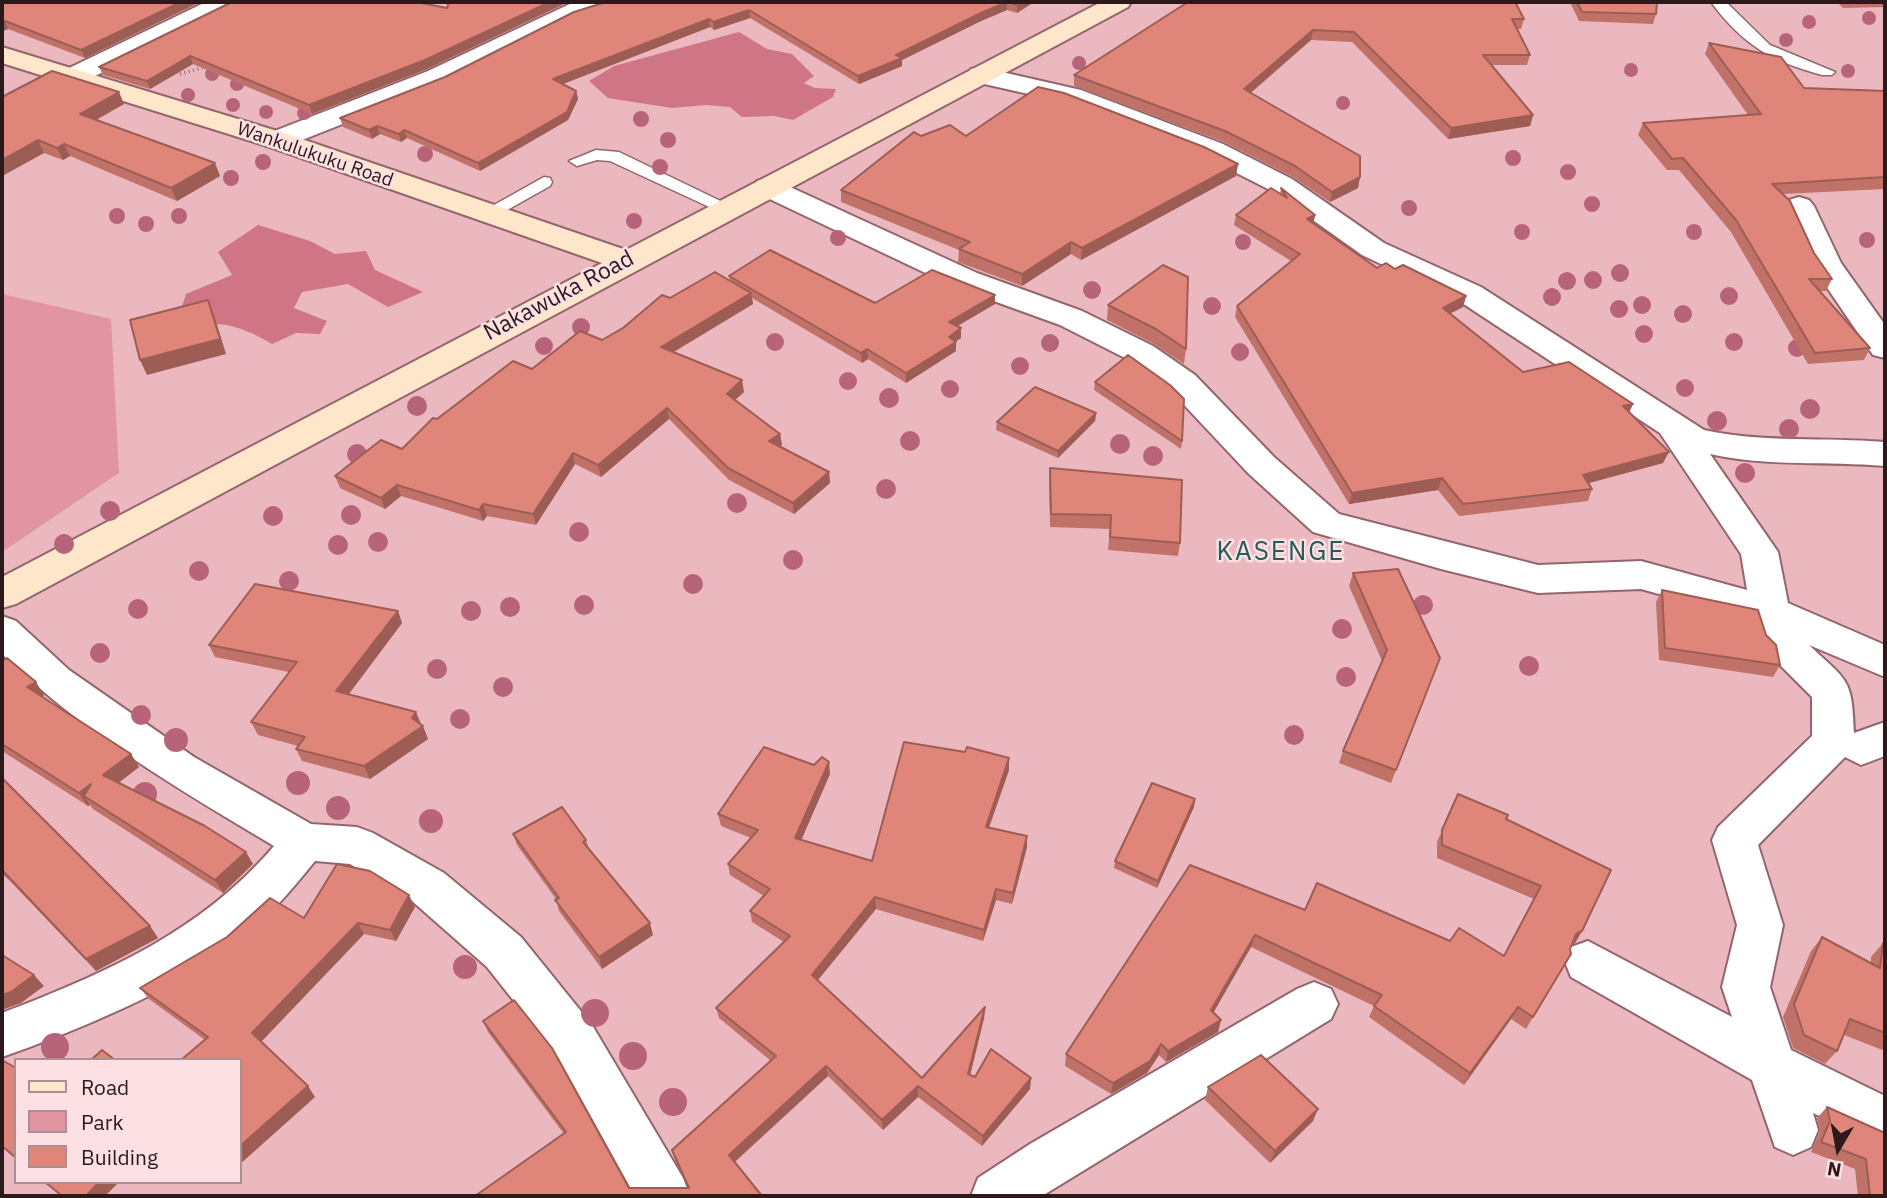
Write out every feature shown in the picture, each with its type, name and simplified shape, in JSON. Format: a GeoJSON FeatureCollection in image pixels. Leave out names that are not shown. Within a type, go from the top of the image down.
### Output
{"type":"FeatureCollection","features":[{"type":"Feature","properties":{"kind":"main road","name":"Nakawuka Road"},"geometry":{"type":"LineString","coordinates":[[2,594],[1119,2]]}},
{"type":"Feature","properties":{"kind":"main road","name":"Wankulukuku Road"},"geometry":{"type":"LineString","coordinates":[[2,55],[277,140],[627,261]]}},
{"type":"Feature","properties":{"kind":"street"},"geometry":{"type":"LineString","coordinates":[[72,76],[225,2]]}},
{"type":"Feature","properties":{"kind":"street"},"geometry":{"type":"LineString","coordinates":[[277,140],[437,78],[565,13],[598,2]]}},
{"type":"Feature","properties":{"kind":"street"},"geometry":{"type":"LineString","coordinates":[[980,75],[1072,96],[1225,156],[1282,186],[1373,248],[1470,294],[1693,439],[1743,450],[1835,450],[1885,454]]}},
{"type":"Feature","properties":{"kind":"street"},"geometry":{"type":"LineString","coordinates":[[767,187],[966,280],[1071,318],[1141,353],[1183,383],[1261,465],[1326,523],[1441,556],[1538,579],[1641,575],[1770,611],[1885,662]]}},
{"type":"Feature","properties":{"kind":"street"},"geometry":{"type":"LineString","coordinates":[[1799,206],[1826,264],[1885,348]]}},
{"type":"Feature","properties":{"kind":"street"},"geometry":{"type":"LineString","coordinates":[[1674,427],[1759,552],[1775,636],[1832,692],[1833,742],[1734,840],[1760,925],[1746,987],[1793,1130]]}},
{"type":"Feature","properties":{"kind":"street"},"geometry":{"type":"LineString","coordinates":[[2,631],[55,681],[179,769],[304,842],[357,846],[428,887],[504,952],[575,1041],[664,1196]]}},
{"type":"Feature","properties":{"kind":"street"},"geometry":{"type":"LineString","coordinates":[[2,1035],[62,1012],[153,969],[216,932],[266,888],[304,842]]}},
{"type":"Feature","properties":{"kind":"street"},"geometry":{"type":"LineString","coordinates":[[1588,962],[1811,1087],[1885,1121]]}},
{"type":"Feature","properties":{"kind":"street"},"geometry":{"type":"LineString","coordinates":[[997,1196],[1048,1162],[1314,1004]]}},
{"type":"Feature","properties":{"kind":"lane"},"geometry":{"type":"LineString","coordinates":[[1718,2],[1757,46],[1786,61],[1827,72]]}},
{"type":"Feature","properties":{"kind":"lane"},"geometry":{"type":"LineString","coordinates":[[577,161],[596,155],[612,156],[726,208]]}},
{"type":"Feature","properties":{"kind":"lane"},"geometry":{"type":"LineString","coordinates":[[487,214],[544,182]]}},
{"type":"Feature","properties":{"kind":"path"},"geometry":{"type":"LineString","coordinates":[[128,96],[185,72],[211,66]]}},
{"type":"Feature","properties":{"kind":"green space"},"geometry":{"type":"Polygon","coordinates":[[[2,294],[111,319],[119,473],[2,552],[2,294]]]}},
{"type":"Feature","properties":{"kind":"shaded area"},"geometry":{"type":"Polygon","coordinates":[[[739,32],[767,49],[792,54],[814,76],[804,83],[815,88],[836,89],[833,97],[793,120],[774,116],[742,117],[730,107],[706,105],[672,108],[608,98],[589,81],[614,66],[739,32]]]}},
{"type":"Feature","properties":{"kind":"shaded area"},"geometry":{"type":"Polygon","coordinates":[[[258,225],[310,241],[335,254],[366,251],[375,270],[423,292],[388,307],[348,284],[302,292],[294,308],[327,321],[320,334],[296,333],[272,344],[226,325],[176,325],[186,294],[232,275],[218,252],[258,225]]]}},
{"type":"Feature","properties":{"kind":"building"},"geometry":{"type":"Polygon","coordinates":[[[2,2],[181,2],[81,50],[2,22],[2,2]]]}},
{"type":"Feature","properties":{"kind":"building"},"geometry":{"type":"Polygon","coordinates":[[[232,2],[416,2],[447,8],[449,2],[550,2],[425,60],[309,105],[190,56],[147,81],[99,67],[232,2]]]}},
{"type":"Feature","properties":{"kind":"building"},"geometry":{"type":"Polygon","coordinates":[[[606,2],[1007,2],[896,55],[902,58],[858,76],[749,10],[713,22],[709,19],[553,79],[576,91],[567,112],[478,163],[404,130],[399,134],[377,126],[369,130],[340,118],[445,77],[574,12],[606,2]]]}},
{"type":"Feature","properties":{"kind":"building"},"geometry":{"type":"Polygon","coordinates":[[[1188,2],[1515,2],[1524,19],[1512,19],[1530,55],[1483,55],[1533,115],[1451,128],[1354,32],[1313,30],[1244,89],[1360,156],[1360,177],[1332,192],[1295,166],[1225,131],[1074,75],[1188,2]]]}},
{"type":"Feature","properties":{"kind":"building"},"geometry":{"type":"Polygon","coordinates":[[[1577,2],[1657,2],[1656,14],[1582,12],[1577,2]]]}},
{"type":"Feature","properties":{"kind":"building"},"geometry":{"type":"Polygon","coordinates":[[[1709,43],[1781,57],[1804,88],[1885,91],[1885,177],[1772,184],[1790,201],[1814,253],[1832,279],[1809,279],[1870,348],[1815,353],[1736,220],[1683,158],[1672,159],[1643,123],[1761,114],[1709,43]]]}},
{"type":"Feature","properties":{"kind":"building"},"geometry":{"type":"Polygon","coordinates":[[[52,71],[119,92],[80,114],[215,163],[171,188],[64,144],[57,148],[38,140],[2,160],[2,97],[52,71]]]}},
{"type":"Feature","properties":{"kind":"building"},"geometry":{"type":"Polygon","coordinates":[[[1038,87],[1064,93],[1204,147],[1238,164],[1082,248],[1071,242],[1022,274],[959,249],[970,242],[841,190],[914,132],[921,136],[950,125],[966,136],[1038,87]]]}},
{"type":"Feature","properties":{"kind":"building"},"geometry":{"type":"Polygon","coordinates":[[[1271,188],[1287,198],[1281,188],[1315,215],[1307,219],[1377,268],[1386,263],[1395,269],[1403,265],[1466,296],[1443,308],[1523,372],[1569,362],[1633,404],[1623,406],[1669,452],[1583,475],[1592,489],[1463,504],[1442,478],[1352,493],[1237,306],[1300,254],[1236,215],[1271,188]]]}},
{"type":"Feature","properties":{"kind":"building"},"geometry":{"type":"Polygon","coordinates":[[[770,250],[875,303],[932,270],[995,295],[949,322],[961,328],[949,337],[956,342],[906,373],[867,349],[861,353],[729,276],[770,250]]]}},
{"type":"Feature","properties":{"kind":"building"},"geometry":{"type":"Polygon","coordinates":[[[1163,265],[1188,277],[1186,349],[1156,329],[1108,305],[1163,265]]]}},
{"type":"Feature","properties":{"kind":"building"},"geometry":{"type":"Polygon","coordinates":[[[715,272],[751,293],[661,347],[742,380],[727,394],[780,434],[769,441],[829,472],[793,503],[728,468],[667,408],[598,465],[573,453],[533,514],[483,504],[479,510],[397,485],[381,498],[335,476],[381,440],[402,449],[433,418],[437,419],[513,361],[532,369],[580,331],[602,340],[623,328],[662,295],[670,298],[715,272]]]}},
{"type":"Feature","properties":{"kind":"building"},"geometry":{"type":"Polygon","coordinates":[[[208,300],[220,339],[140,360],[130,320],[208,300]]]}},
{"type":"Feature","properties":{"kind":"building"},"geometry":{"type":"Polygon","coordinates":[[[1128,355],[1170,385],[1184,399],[1182,441],[1095,382],[1128,355]]]}},
{"type":"Feature","properties":{"kind":"building"},"geometry":{"type":"Polygon","coordinates":[[[1035,387],[1096,413],[1058,451],[997,422],[1035,387]]]}},
{"type":"Feature","properties":{"kind":"building"},"geometry":{"type":"Polygon","coordinates":[[[1050,468],[1182,480],[1180,543],[1110,537],[1111,515],[1051,514],[1050,468]]]}},
{"type":"Feature","properties":{"kind":"building"},"geometry":{"type":"Polygon","coordinates":[[[1398,569],[1440,658],[1396,770],[1343,751],[1387,650],[1353,573],[1398,569]]]}},
{"type":"Feature","properties":{"kind":"building"},"geometry":{"type":"Polygon","coordinates":[[[255,584],[398,611],[336,691],[416,712],[412,718],[423,726],[364,766],[296,749],[305,737],[251,722],[297,662],[209,645],[255,584]]]}},
{"type":"Feature","properties":{"kind":"building"},"geometry":{"type":"Polygon","coordinates":[[[1662,590],[1758,610],[1766,635],[1776,645],[1780,665],[1665,648],[1662,590]]]}},
{"type":"Feature","properties":{"kind":"building"},"geometry":{"type":"Polygon","coordinates":[[[7,658],[36,682],[27,687],[131,754],[103,775],[205,826],[246,852],[215,880],[84,796],[91,784],[79,793],[2,744],[2,661],[7,658]]]}},
{"type":"Feature","properties":{"kind":"building"},"geometry":{"type":"Polygon","coordinates":[[[904,742],[965,752],[967,747],[1009,758],[986,827],[1027,836],[1013,893],[996,889],[984,930],[875,897],[812,975],[922,1078],[985,1007],[968,1074],[975,1077],[991,1049],[1031,1078],[983,1136],[918,1086],[882,1120],[826,1066],[729,1155],[762,1196],[475,1196],[566,1132],[483,1021],[514,1000],[552,1048],[629,1188],[689,1188],[672,1150],[776,1056],[716,1008],[790,936],[750,911],[770,889],[728,864],[758,830],[718,814],[764,747],[814,765],[822,757],[829,762],[795,838],[872,861],[904,742]]]}},
{"type":"Feature","properties":{"kind":"building"},"geometry":{"type":"Polygon","coordinates":[[[2,778],[150,926],[86,959],[2,870],[2,778]]]}},
{"type":"Feature","properties":{"kind":"building"},"geometry":{"type":"Polygon","coordinates":[[[1152,783],[1195,799],[1158,881],[1115,861],[1152,783]]]}},
{"type":"Feature","properties":{"kind":"building"},"geometry":{"type":"Polygon","coordinates":[[[1458,794],[1508,815],[1506,819],[1611,870],[1582,931],[1576,934],[1570,949],[1571,954],[1533,1017],[1518,1007],[1470,1073],[1374,1006],[1382,995],[1255,935],[1211,1010],[1221,1020],[1168,1051],[1161,1044],[1150,1061],[1113,1083],[1066,1054],[1190,865],[1305,910],[1317,883],[1450,941],[1459,928],[1504,956],[1541,886],[1442,845],[1442,830],[1458,794]]]}},
{"type":"Feature","properties":{"kind":"building"},"geometry":{"type":"Polygon","coordinates":[[[562,807],[586,840],[583,842],[650,923],[599,957],[555,900],[559,898],[513,834],[562,807]]]}},
{"type":"Feature","properties":{"kind":"building"},"geometry":{"type":"Polygon","coordinates":[[[337,864],[370,871],[409,895],[390,930],[358,923],[252,1033],[308,1086],[242,1144],[242,1058],[183,1058],[208,1037],[140,988],[227,937],[270,898],[304,918],[337,864]]]}},
{"type":"Feature","properties":{"kind":"building"},"geometry":{"type":"Polygon","coordinates":[[[1822,937],[1880,968],[1883,943],[1885,944],[1885,1033],[1850,1019],[1837,1051],[1804,1035],[1794,1004],[1822,937]]]}},
{"type":"Feature","properties":{"kind":"building"},"geometry":{"type":"Polygon","coordinates":[[[2,955],[34,975],[11,992],[2,995],[2,955]]]}},
{"type":"Feature","properties":{"kind":"building"},"geometry":{"type":"Polygon","coordinates":[[[102,1050],[112,1058],[93,1058],[102,1050]]]}},
{"type":"Feature","properties":{"kind":"building"},"geometry":{"type":"Polygon","coordinates":[[[1261,1055],[1318,1109],[1275,1151],[1208,1087],[1261,1055]]]}},
{"type":"Feature","properties":{"kind":"building"},"geometry":{"type":"Polygon","coordinates":[[[2,1060],[14,1067],[14,1156],[2,1146],[2,1060]]]}},
{"type":"Feature","properties":{"kind":"building"},"geometry":{"type":"Polygon","coordinates":[[[1827,1107],[1885,1133],[1885,1196],[1870,1196],[1866,1159],[1821,1142],[1830,1121],[1827,1107]]]}},
{"type":"Feature","properties":{"kind":"building"},"geometry":{"type":"Polygon","coordinates":[[[47,1184],[97,1184],[86,1196],[62,1196],[47,1184]]]}},
{"type":"Feature","properties":{"kind":"district","name":"KASENGE"},"geometry":{"type":"Point","coordinates":[1281,552]}}]}
